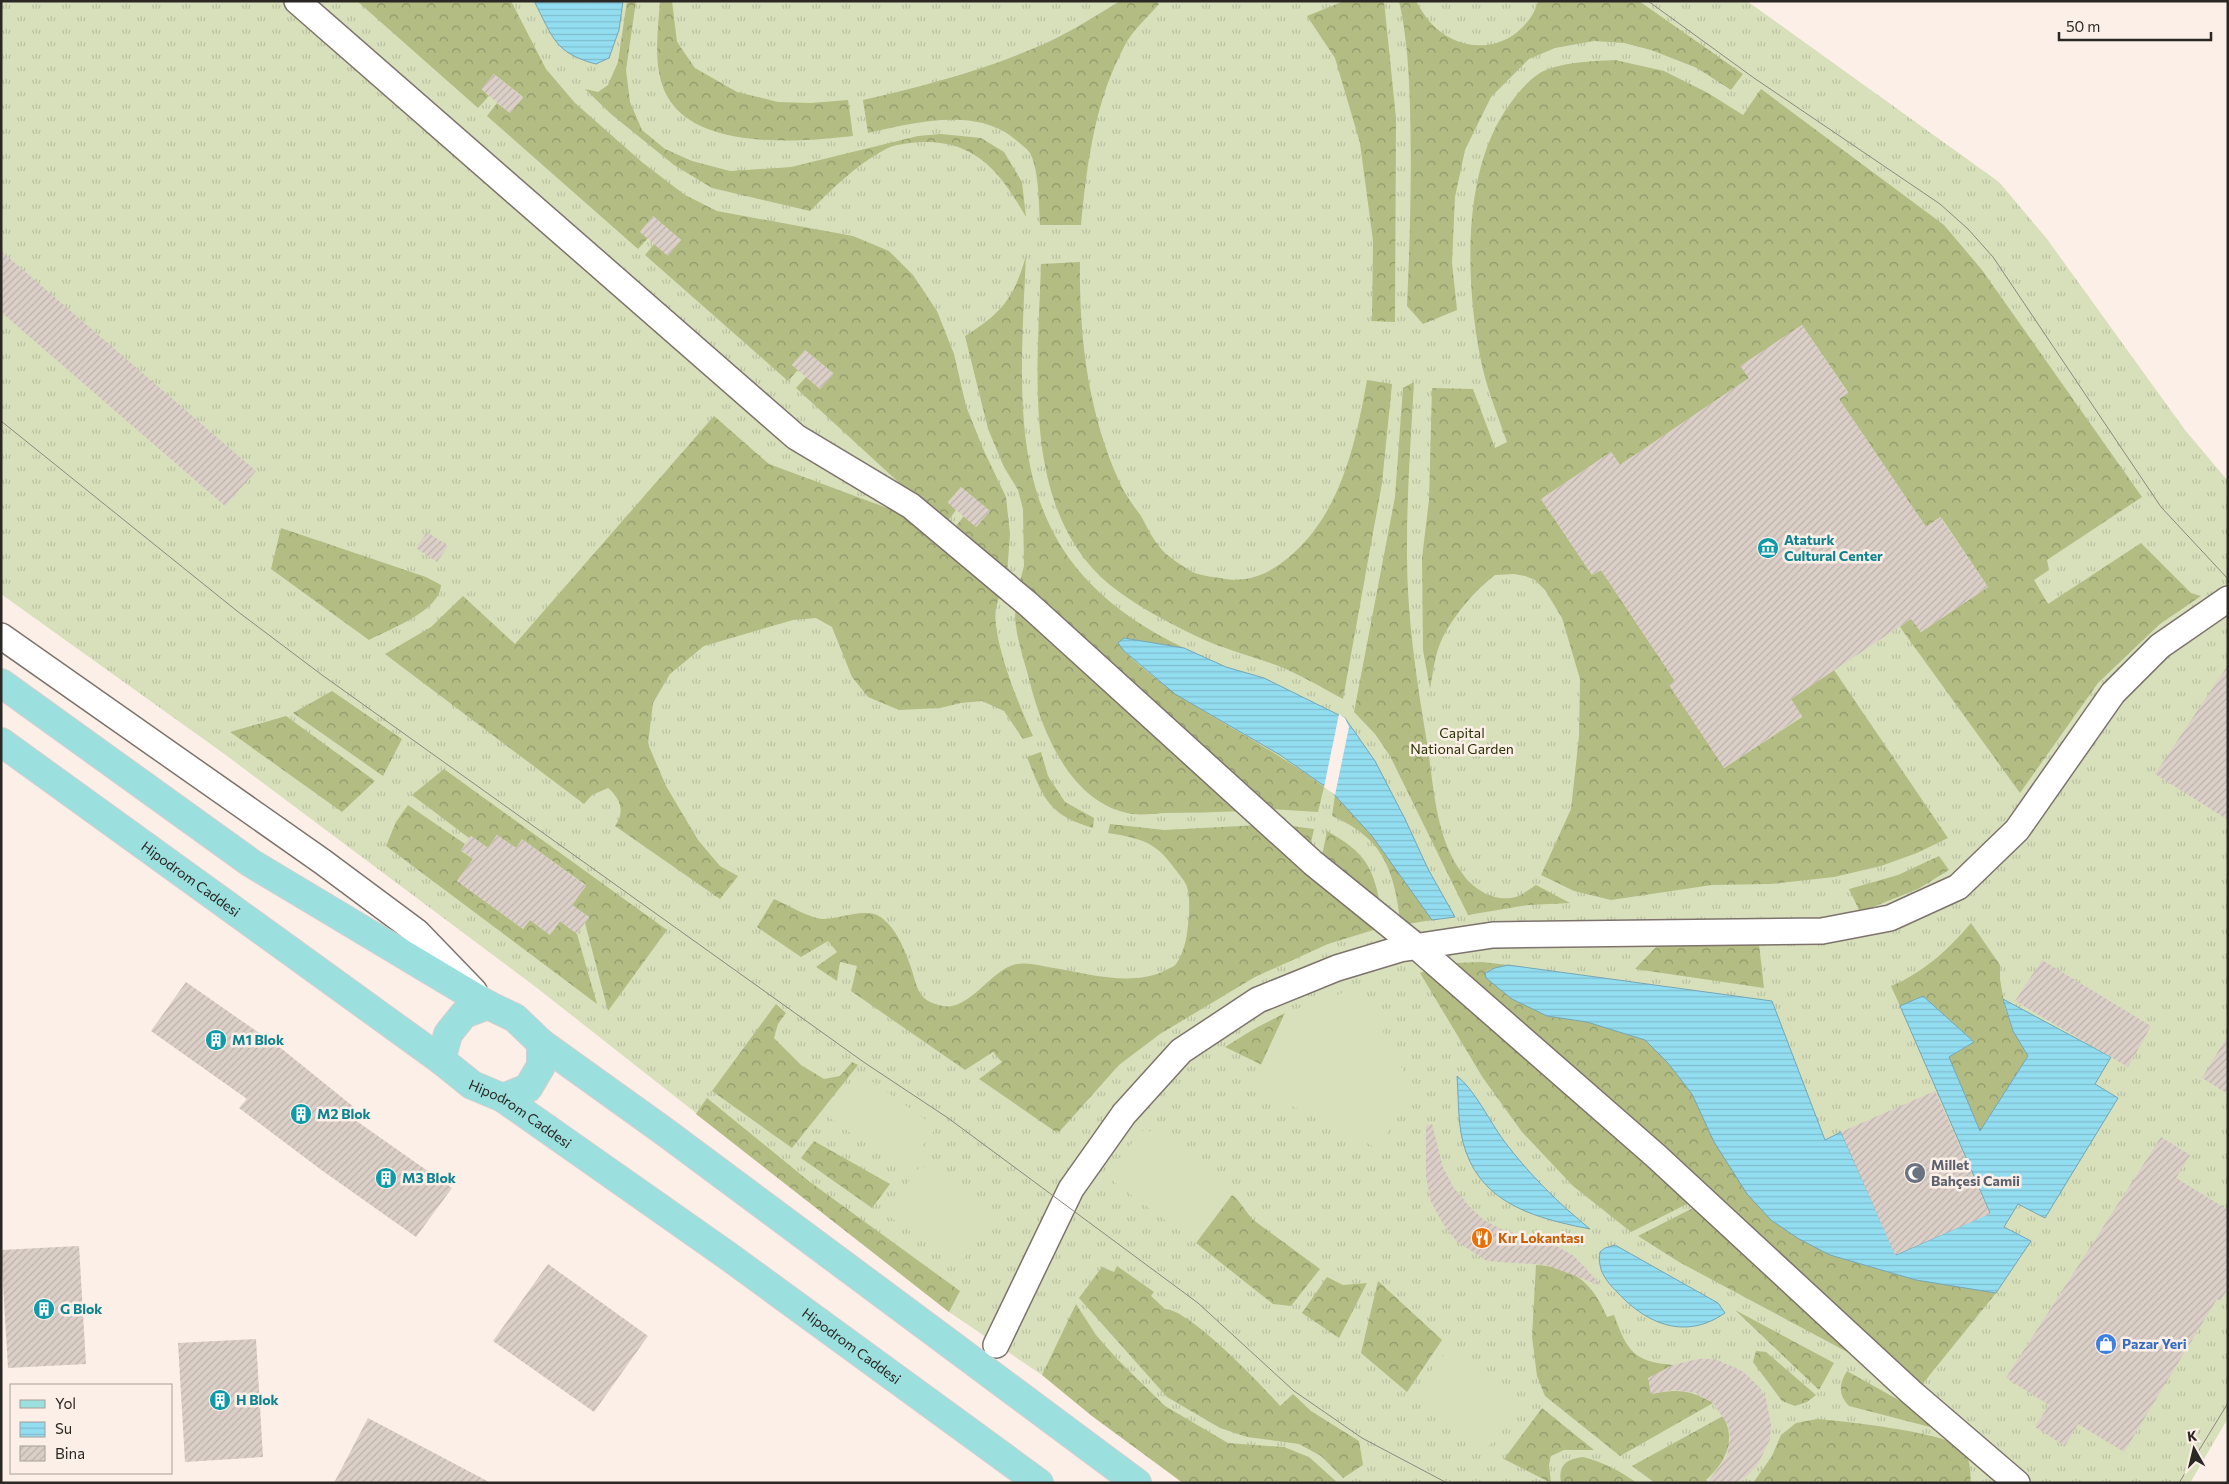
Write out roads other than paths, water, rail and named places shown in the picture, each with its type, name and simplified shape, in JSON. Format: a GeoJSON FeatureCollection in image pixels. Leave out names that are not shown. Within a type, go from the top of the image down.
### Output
{"type":"FeatureCollection","features":[{"type":"Feature","properties":{"kind":"main road"},"geometry":{"type":"LineString","coordinates":[[1,683],[252,863],[488,1005],[515,1018],[541,1042],[1137,1483]]}},
{"type":"Feature","properties":{"kind":"main road","name":"Hipodrom Caddesi"},"geometry":{"type":"LineString","coordinates":[[1,742],[441,1060],[472,1086],[503,1098],[728,1256],[1039,1483]]}},
{"type":"Feature","properties":{"kind":"main road"},"geometry":{"type":"LineString","coordinates":[[441,1060],[448,1034],[464,1014],[488,1005]]}},
{"type":"Feature","properties":{"kind":"main road"},"geometry":{"type":"LineString","coordinates":[[503,1098],[528,1088],[541,1066],[541,1042]]}},
{"type":"Feature","properties":{"kind":"street"},"geometry":{"type":"LineString","coordinates":[[298,1],[796,437],[911,506],[1028,604],[1313,863],[1417,947],[1663,1162],[1911,1392],[2017,1483]]}},
{"type":"Feature","properties":{"kind":"street"},"geometry":{"type":"LineString","coordinates":[[996,1345],[1071,1189],[1124,1114],[1180,1051],[1258,1000],[1337,968],[1400,949],[1493,935],[1822,931],[1890,918],[1958,887],[2017,830],[2113,693],[2160,646],[2228,600]]}},
{"type":"Feature","properties":{"kind":"street"},"geometry":{"type":"LineString","coordinates":[[1,636],[322,862],[417,932],[488,1005]]}},
{"type":"Feature","properties":{"kind":"water"},"geometry":{"type":"Polygon","coordinates":[[[534,1],[623,1],[619,30],[609,58],[596,64],[571,55],[563,49],[551,34],[534,1]]]}},
{"type":"Feature","properties":{"kind":"water"},"geometry":{"type":"Polygon","coordinates":[[[1124,638],[1184,648],[1226,667],[1264,678],[1345,718],[1375,761],[1428,869],[1455,917],[1432,920],[1372,836],[1330,790],[1280,755],[1175,694],[1124,651],[1118,643],[1124,638]]]}},
{"type":"Feature","properties":{"kind":"water"},"geometry":{"type":"Polygon","coordinates":[[[1508,965],[1772,1001],[1825,1140],[1841,1132],[1896,1255],[1990,1213],[1900,1006],[1923,996],[1974,1042],[1949,1057],[1980,1131],[2028,1056],[2013,1031],[2003,999],[2111,1057],[2095,1084],[2118,1098],[2045,1218],[2018,1204],[2004,1227],[2031,1241],[1996,1293],[1916,1280],[1830,1255],[1799,1239],[1771,1220],[1747,1194],[1714,1142],[1692,1094],[1668,1063],[1645,1040],[1587,1022],[1547,1016],[1512,999],[1486,978],[1485,973],[1508,965]]]}},
{"type":"Feature","properties":{"kind":"water"},"geometry":{"type":"Polygon","coordinates":[[[1457,1076],[1470,1089],[1504,1141],[1523,1165],[1555,1198],[1590,1229],[1552,1220],[1516,1207],[1486,1185],[1475,1170],[1463,1143],[1457,1076]]]}},
{"type":"Feature","properties":{"kind":"water"},"geometry":{"type":"Polygon","coordinates":[[[1615,1245],[1718,1303],[1725,1313],[1696,1326],[1682,1327],[1655,1321],[1642,1313],[1614,1289],[1606,1280],[1601,1270],[1600,1252],[1605,1248],[1615,1245]]]}},
{"type":"Feature","properties":{"kind":"tram line"},"geometry":{"type":"LineString","coordinates":[[1648,1],[1754,78],[1940,204],[1968,229],[1993,257],[2161,507],[2228,579]]}},
{"type":"Feature","properties":{"kind":"tram line"},"geometry":{"type":"LineString","coordinates":[[1,421],[237,611],[322,675],[865,1063],[948,1118],[1198,1303],[1294,1391],[1362,1438],[1447,1483]]}},
{"type":"Feature","properties":{"kind":"tram line"},"geometry":{"type":"LineString","coordinates":[[2179,1483],[2228,1403]]}},
{"type":"Feature","properties":{"kind":"place","name":"Ataturk Cultural Center"},"geometry":{"type":"Point","coordinates":[1768,548]}},
{"type":"Feature","properties":{"kind":"place","name":"M1 Blok"},"geometry":{"type":"Point","coordinates":[216,1040]}},
{"type":"Feature","properties":{"kind":"place","name":"M2 Blok"},"geometry":{"type":"Point","coordinates":[301,1114]}},
{"type":"Feature","properties":{"kind":"place","name":"Millet Bahçesi Camii"},"geometry":{"type":"Point","coordinates":[1915,1173]}},
{"type":"Feature","properties":{"kind":"place","name":"M3 Blok"},"geometry":{"type":"Point","coordinates":[386,1178]}},
{"type":"Feature","properties":{"kind":"place","name":"Kır Lokantası"},"geometry":{"type":"Point","coordinates":[1482,1238]}},
{"type":"Feature","properties":{"kind":"place","name":"G Blok"},"geometry":{"type":"Point","coordinates":[44,1309]}},
{"type":"Feature","properties":{"kind":"place","name":"Pazar Yeri"},"geometry":{"type":"Point","coordinates":[2106,1344]}},
{"type":"Feature","properties":{"kind":"place","name":"H Blok"},"geometry":{"type":"Point","coordinates":[220,1400]}},
{"type":"Feature","properties":{"kind":"park label","name":"Capital National Garden"},"geometry":{"type":"Point","coordinates":[1462,742]}}]}
